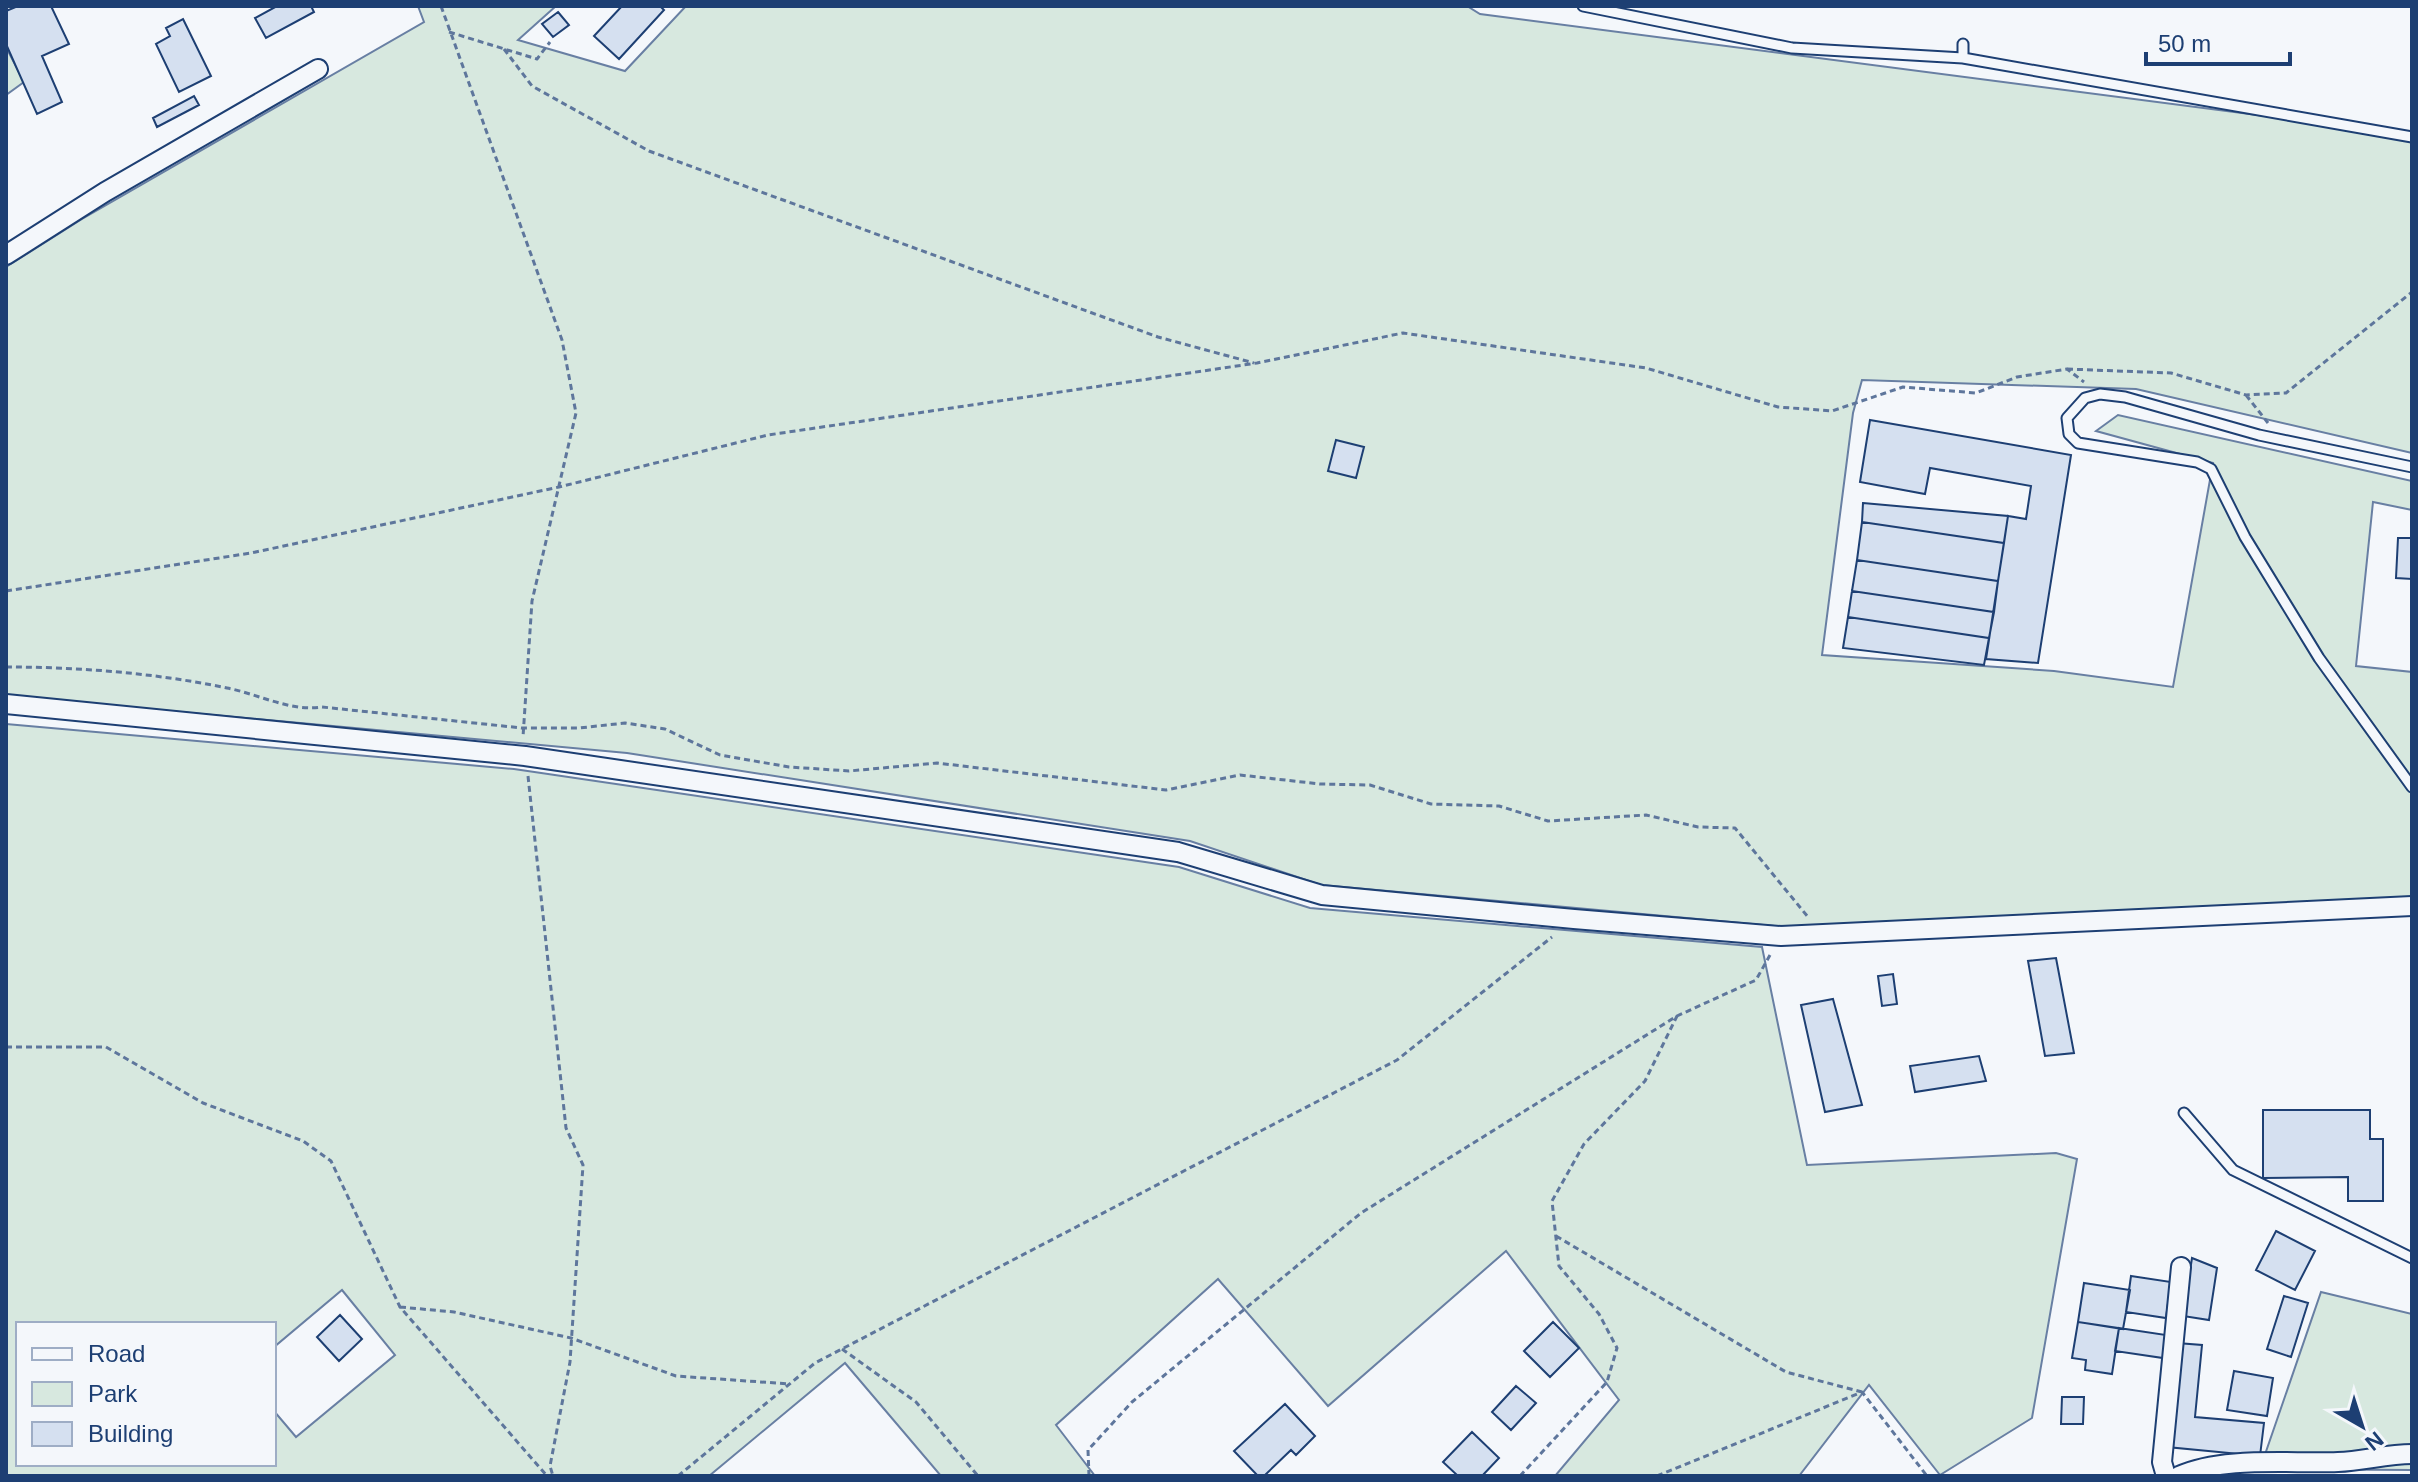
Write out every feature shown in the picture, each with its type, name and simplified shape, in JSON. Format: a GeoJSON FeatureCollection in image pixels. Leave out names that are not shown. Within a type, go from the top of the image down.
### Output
{"type":"FeatureCollection","features":[{"type":"Feature","properties":{"kind":"street"},"geometry":{"type":"LineString","coordinates":[[6,255],[105,192],[318,69]]}},
{"type":"Feature","properties":{"kind":"street"},"geometry":{"type":"LineString","coordinates":[[6,704],[525,756],[1178,852],[1322,895],[1574,919],[1781,936],[2412,906]]}},
{"type":"Feature","properties":{"kind":"street"},"geometry":{"type":"LineString","coordinates":[[2166,1476],[2162,1462],[2181,1267]]}},
{"type":"Feature","properties":{"kind":"street"},"geometry":{"type":"LineString","coordinates":[[2179,1476],[2212,1466],[2343,1462],[2387,1454],[2412,1454]]}},
{"type":"Feature","properties":{"kind":"lane"},"geometry":{"type":"LineString","coordinates":[[1583,6],[1792,48],[1963,58],[2412,137]]}},
{"type":"Feature","properties":{"kind":"lane"},"geometry":{"type":"LineString","coordinates":[[1963,44],[1963,58]]}},
{"type":"Feature","properties":{"kind":"lane"},"geometry":{"type":"LineString","coordinates":[[2412,467],[2281,439],[2100,394],[2085,398],[2067,418],[2069,434],[2078,443],[2197,462],[2211,469],[2245,537],[2319,658],[2412,787]]}},
{"type":"Feature","properties":{"kind":"lane"},"geometry":{"type":"LineString","coordinates":[[2184,1113],[2233,1170],[2412,1258]]}},
{"type":"Feature","properties":{"kind":"path"},"geometry":{"type":"LineString","coordinates":[[441,6],[562,340],[576,413],[532,601],[522,728],[566,1128],[583,1165],[571,1338],[550,1476]]}},
{"type":"Feature","properties":{"kind":"path"},"geometry":{"type":"LineString","coordinates":[[449,32],[537,59],[550,42]]}},
{"type":"Feature","properties":{"kind":"path"},"geometry":{"type":"LineString","coordinates":[[504,49],[532,86],[649,151],[1158,337],[1257,363]]}},
{"type":"Feature","properties":{"kind":"path"},"geometry":{"type":"LineString","coordinates":[[6,591],[251,553],[559,487],[768,435],[1257,363],[1403,333],[1646,368],[1778,407],[1832,411],[1903,387],[1976,393],[2017,377],[2067,369],[2171,373],[2246,395],[2286,393],[2412,292]]}},
{"type":"Feature","properties":{"kind":"path"},"geometry":{"type":"LineString","coordinates":[[2067,369],[2100,394]]}},
{"type":"Feature","properties":{"kind":"path"},"geometry":{"type":"LineString","coordinates":[[2246,395],[2281,439]]}},
{"type":"Feature","properties":{"kind":"path"},"geometry":{"type":"LineString","coordinates":[[6,667],[76,667],[225,687],[307,709],[322,707],[522,728],[579,728],[625,723],[665,729],[720,755],[789,767],[849,771],[937,763],[1166,790],[1240,775],[1370,785],[1431,804],[1499,806],[1548,821],[1646,815],[1698,827],[1735,828],[1821,933]]}},
{"type":"Feature","properties":{"kind":"path"},"geometry":{"type":"LineString","coordinates":[[678,1476],[815,1363],[1397,1060],[1574,919]]}},
{"type":"Feature","properties":{"kind":"path"},"geometry":{"type":"LineString","coordinates":[[1089,1476],[1088,1450],[1132,1402],[1361,1213],[1677,1016],[1756,980],[1781,936]]}},
{"type":"Feature","properties":{"kind":"path"},"geometry":{"type":"LineString","coordinates":[[1520,1476],[1607,1382],[1617,1348],[1599,1314],[1559,1266],[1552,1201],[1584,1144],[1645,1081],[1677,1016]]}},
{"type":"Feature","properties":{"kind":"path"},"geometry":{"type":"LineString","coordinates":[[6,1047],[106,1047],[203,1103],[303,1141],[331,1161],[400,1307],[550,1476]]}},
{"type":"Feature","properties":{"kind":"path"},"geometry":{"type":"LineString","coordinates":[[1556,1236],[1786,1372],[1862,1392],[1927,1476]]}},
{"type":"Feature","properties":{"kind":"path"},"geometry":{"type":"LineString","coordinates":[[400,1307],[454,1312],[571,1338],[676,1376],[790,1384]]}},
{"type":"Feature","properties":{"kind":"path"},"geometry":{"type":"LineString","coordinates":[[842,1349],[916,1402],[978,1476]]}},
{"type":"Feature","properties":{"kind":"path"},"geometry":{"type":"LineString","coordinates":[[1657,1476],[1862,1392]]}},
{"type":"Feature","properties":{"kind":"green space"},"geometry":{"type":"Polygon","coordinates":[[[418,6],[556,6],[518,40],[625,71],[686,6],[1467,6],[1480,14],[2412,135],[2412,453],[2136,389],[1862,380],[1853,413],[1822,655],[2054,671],[2173,687],[2213,463],[2096,431],[2118,415],[2412,481],[2412,510],[2373,502],[2356,666],[2412,672],[2412,897],[1785,927],[1321,885],[1190,841],[627,753],[6,696],[6,267],[82,219],[424,22],[418,6]]]}},
{"type":"Feature","properties":{"kind":"green space"},"geometry":{"type":"Polygon","coordinates":[[[6,47],[24,82],[6,95],[6,47]]]}},
{"type":"Feature","properties":{"kind":"green space"},"geometry":{"type":"Polygon","coordinates":[[[6,724],[514,769],[1179,867],[1310,908],[1762,947],[1807,1165],[2056,1153],[2077,1159],[2032,1418],[1940,1475],[1869,1385],[1799,1476],[1555,1476],[1619,1400],[1506,1251],[1328,1406],[1218,1279],[1056,1425],[1095,1476],[941,1476],[845,1363],[709,1476],[6,1476],[6,724]]]}},
{"type":"Feature","properties":{"kind":"green space"},"geometry":{"type":"Polygon","coordinates":[[[2321,1292],[2412,1314],[2412,1470],[2260,1469],[2321,1292]]]}},
{"type":"Feature","properties":{"kind":"building"},"geometry":{"type":"Polygon","coordinates":[[[18,6],[51,6],[69,44],[42,56],[62,102],[37,114],[6,44],[6,11],[18,6]]]}},
{"type":"Feature","properties":{"kind":"building"},"geometry":{"type":"Polygon","coordinates":[[[277,6],[311,6],[314,12],[266,38],[255,18],[277,6]]]}},
{"type":"Feature","properties":{"kind":"building"},"geometry":{"type":"Polygon","coordinates":[[[622,6],[660,6],[664,10],[619,59],[594,36],[622,6]]]}},
{"type":"Feature","properties":{"kind":"building"},"geometry":{"type":"Polygon","coordinates":[[[558,12],[569,25],[553,37],[542,24],[558,12]]]}},
{"type":"Feature","properties":{"kind":"building"},"geometry":{"type":"Polygon","coordinates":[[[183,19],[211,76],[179,92],[156,44],[170,36],[166,28],[183,19]]]}},
{"type":"Feature","properties":{"kind":"building"},"geometry":{"type":"Polygon","coordinates":[[[194,96],[199,105],[157,127],[153,118],[194,96]]]}},
{"type":"Feature","properties":{"kind":"building"},"geometry":{"type":"Polygon","coordinates":[[[1870,420],[2071,455],[2038,663],[1986,659],[2008,516],[2026,519],[2031,486],[1930,468],[1925,494],[1860,482],[1870,420]]]}},
{"type":"Feature","properties":{"kind":"building"},"geometry":{"type":"Polygon","coordinates":[[[1336,440],[1364,447],[1356,478],[1328,471],[1336,440]]]}},
{"type":"Feature","properties":{"kind":"building"},"geometry":{"type":"Polygon","coordinates":[[[1863,503],[2008,516],[2004,543],[1862,522],[1863,503]]]}},
{"type":"Feature","properties":{"kind":"building"},"geometry":{"type":"Polygon","coordinates":[[[1862,522],[2004,543],[1998,581],[1857,560],[1862,522]]]}},
{"type":"Feature","properties":{"kind":"building"},"geometry":{"type":"Polygon","coordinates":[[[2398,538],[2412,538],[2412,579],[2396,578],[2398,538]]]}},
{"type":"Feature","properties":{"kind":"building"},"geometry":{"type":"Polygon","coordinates":[[[1857,560],[1998,581],[1994,612],[1852,591],[1857,560]]]}},
{"type":"Feature","properties":{"kind":"building"},"geometry":{"type":"Polygon","coordinates":[[[1852,591],[1994,612],[1989,638],[1848,617],[1852,591]]]}},
{"type":"Feature","properties":{"kind":"building"},"geometry":{"type":"Polygon","coordinates":[[[1848,617],[1989,638],[1984,665],[1843,648],[1848,617]]]}},
{"type":"Feature","properties":{"kind":"building"},"geometry":{"type":"Polygon","coordinates":[[[2056,958],[2074,1053],[2045,1056],[2028,961],[2056,958]]]}},
{"type":"Feature","properties":{"kind":"building"},"geometry":{"type":"Polygon","coordinates":[[[1893,974],[1897,1004],[1882,1006],[1878,976],[1893,974]]]}},
{"type":"Feature","properties":{"kind":"building"},"geometry":{"type":"Polygon","coordinates":[[[1833,999],[1862,1105],[1825,1112],[1801,1005],[1833,999]]]}},
{"type":"Feature","properties":{"kind":"building"},"geometry":{"type":"Polygon","coordinates":[[[1979,1056],[1986,1081],[1915,1092],[1910,1066],[1979,1056]]]}},
{"type":"Feature","properties":{"kind":"building"},"geometry":{"type":"Polygon","coordinates":[[[2263,1110],[2370,1110],[2370,1139],[2383,1139],[2383,1201],[2348,1201],[2348,1177],[2263,1178],[2263,1110]]]}},
{"type":"Feature","properties":{"kind":"building"},"geometry":{"type":"Polygon","coordinates":[[[2276,1231],[2315,1251],[2295,1290],[2256,1270],[2276,1231]]]}},
{"type":"Feature","properties":{"kind":"building"},"geometry":{"type":"Polygon","coordinates":[[[2192,1258],[2217,1268],[2209,1320],[2183,1316],[2192,1258]]]}},
{"type":"Feature","properties":{"kind":"building"},"geometry":{"type":"Polygon","coordinates":[[[2131,1276],[2171,1282],[2166,1318],[2126,1312],[2131,1276]]]}},
{"type":"Feature","properties":{"kind":"building"},"geometry":{"type":"Polygon","coordinates":[[[2084,1283],[2130,1290],[2123,1329],[2078,1322],[2084,1283]]]}},
{"type":"Feature","properties":{"kind":"building"},"geometry":{"type":"Polygon","coordinates":[[[2284,1296],[2308,1303],[2291,1357],[2267,1349],[2284,1296]]]}},
{"type":"Feature","properties":{"kind":"building"},"geometry":{"type":"Polygon","coordinates":[[[340,1315],[362,1339],[339,1361],[317,1337],[340,1315]]]}},
{"type":"Feature","properties":{"kind":"building"},"geometry":{"type":"Polygon","coordinates":[[[1553,1322],[1579,1348],[1550,1377],[1524,1351],[1553,1322]]]}},
{"type":"Feature","properties":{"kind":"building"},"geometry":{"type":"Polygon","coordinates":[[[2078,1322],[2119,1328],[2112,1374],[2085,1370],[2086,1360],[2072,1358],[2078,1322]]]}},
{"type":"Feature","properties":{"kind":"building"},"geometry":{"type":"Polygon","coordinates":[[[2119,1328],[2166,1335],[2163,1358],[2115,1351],[2119,1328]]]}},
{"type":"Feature","properties":{"kind":"building"},"geometry":{"type":"Polygon","coordinates":[[[2177,1343],[2202,1345],[2195,1417],[2264,1423],[2260,1456],[2167,1447],[2177,1343]]]}},
{"type":"Feature","properties":{"kind":"building"},"geometry":{"type":"Polygon","coordinates":[[[2234,1371],[2273,1378],[2267,1416],[2227,1410],[2234,1371]]]}},
{"type":"Feature","properties":{"kind":"building"},"geometry":{"type":"Polygon","coordinates":[[[1516,1386],[1536,1403],[1511,1430],[1492,1412],[1516,1386]]]}},
{"type":"Feature","properties":{"kind":"building"},"geometry":{"type":"Polygon","coordinates":[[[2062,1397],[2084,1397],[2083,1424],[2061,1424],[2062,1397]]]}},
{"type":"Feature","properties":{"kind":"building"},"geometry":{"type":"Polygon","coordinates":[[[1285,1404],[1315,1436],[1296,1455],[1291,1450],[1264,1476],[1258,1476],[1234,1451],[1285,1404]]]}},
{"type":"Feature","properties":{"kind":"building"},"geometry":{"type":"Polygon","coordinates":[[[1472,1432],[1499,1458],[1482,1476],[1458,1476],[1443,1462],[1472,1432]]]}}]}
